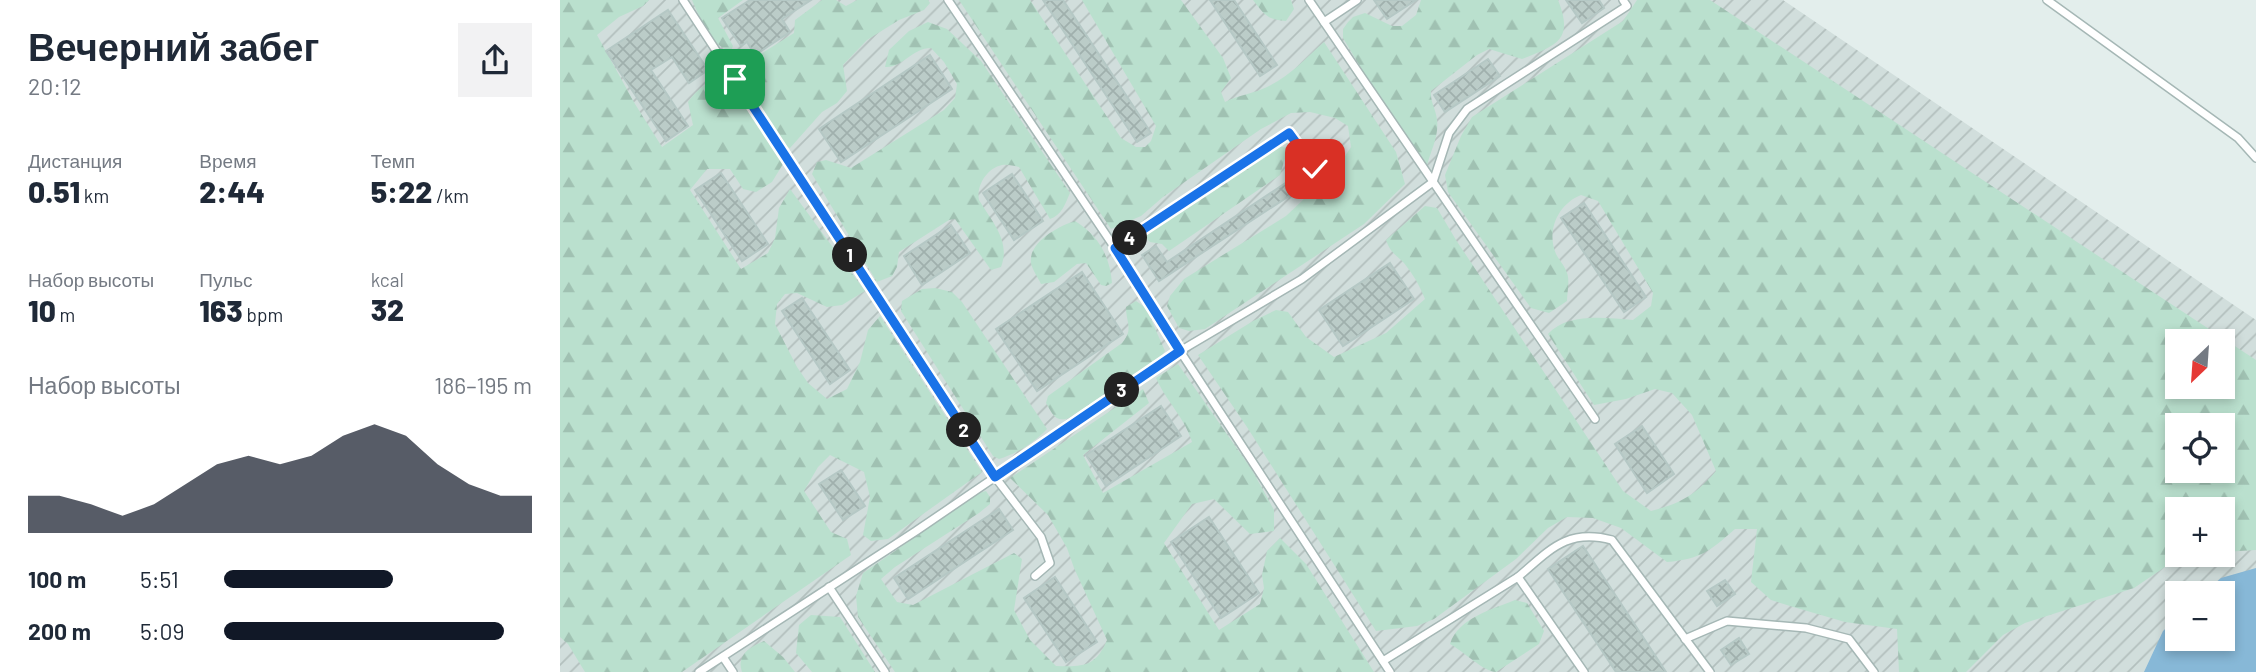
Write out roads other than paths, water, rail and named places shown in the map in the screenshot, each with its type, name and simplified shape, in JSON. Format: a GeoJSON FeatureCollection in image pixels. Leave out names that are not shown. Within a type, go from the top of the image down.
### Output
{"type":"FeatureCollection","features":[{"type":"Feature","properties":{"kind":"lane"},"geometry":{"type":"LineString","coordinates":[[683,0],[995,477],[1041,537],[1050,563],[1035,576]]}},
{"type":"Feature","properties":{"kind":"lane"},"geometry":{"type":"LineString","coordinates":[[948,0],[1115,248],[1390,672]]}},
{"type":"Feature","properties":{"kind":"lane"},"geometry":{"type":"LineString","coordinates":[[1309,0],[1595,419]]}},
{"type":"Feature","properties":{"kind":"lane"},"geometry":{"type":"LineString","coordinates":[[1324,22],[1357,0]]}},
{"type":"Feature","properties":{"kind":"lane"},"geometry":{"type":"LineString","coordinates":[[699,672],[995,477],[1180,351],[1302,279],[1433,182],[1449,134],[1467,109],[1627,6],[1623,0]]}},
{"type":"Feature","properties":{"kind":"lane"},"geometry":{"type":"LineString","coordinates":[[2047,0],[2238,138],[2256,158]]}},
{"type":"Feature","properties":{"kind":"lane"},"geometry":{"type":"LineString","coordinates":[[1115,248],[1289,133],[1315,169]]}},
{"type":"Feature","properties":{"kind":"lane"},"geometry":{"type":"LineString","coordinates":[[1383,661],[1518,577],[1557,544],[1594,535],[1612,540],[1710,672]]}},
{"type":"Feature","properties":{"kind":"lane"},"geometry":{"type":"LineString","coordinates":[[1518,577],[1584,672]]}},
{"type":"Feature","properties":{"kind":"lane"},"geometry":{"type":"LineString","coordinates":[[830,587],[885,672]]}},
{"type":"Feature","properties":{"kind":"lane"},"geometry":{"type":"LineString","coordinates":[[1685,639],[1727,621],[1806,628],[1849,639],[1874,672]]}},
{"type":"Feature","properties":{"kind":"lane"},"geometry":{"type":"LineString","coordinates":[[723,657],[733,672]]}},
{"type":"Feature","properties":{"kind":"water"},"geometry":{"type":"Polygon","coordinates":[[[2256,568],[2256,672],[2144,672],[2165,629],[2165,651],[2235,651],[2235,581],[2218,581],[2256,568]]]}}]}
